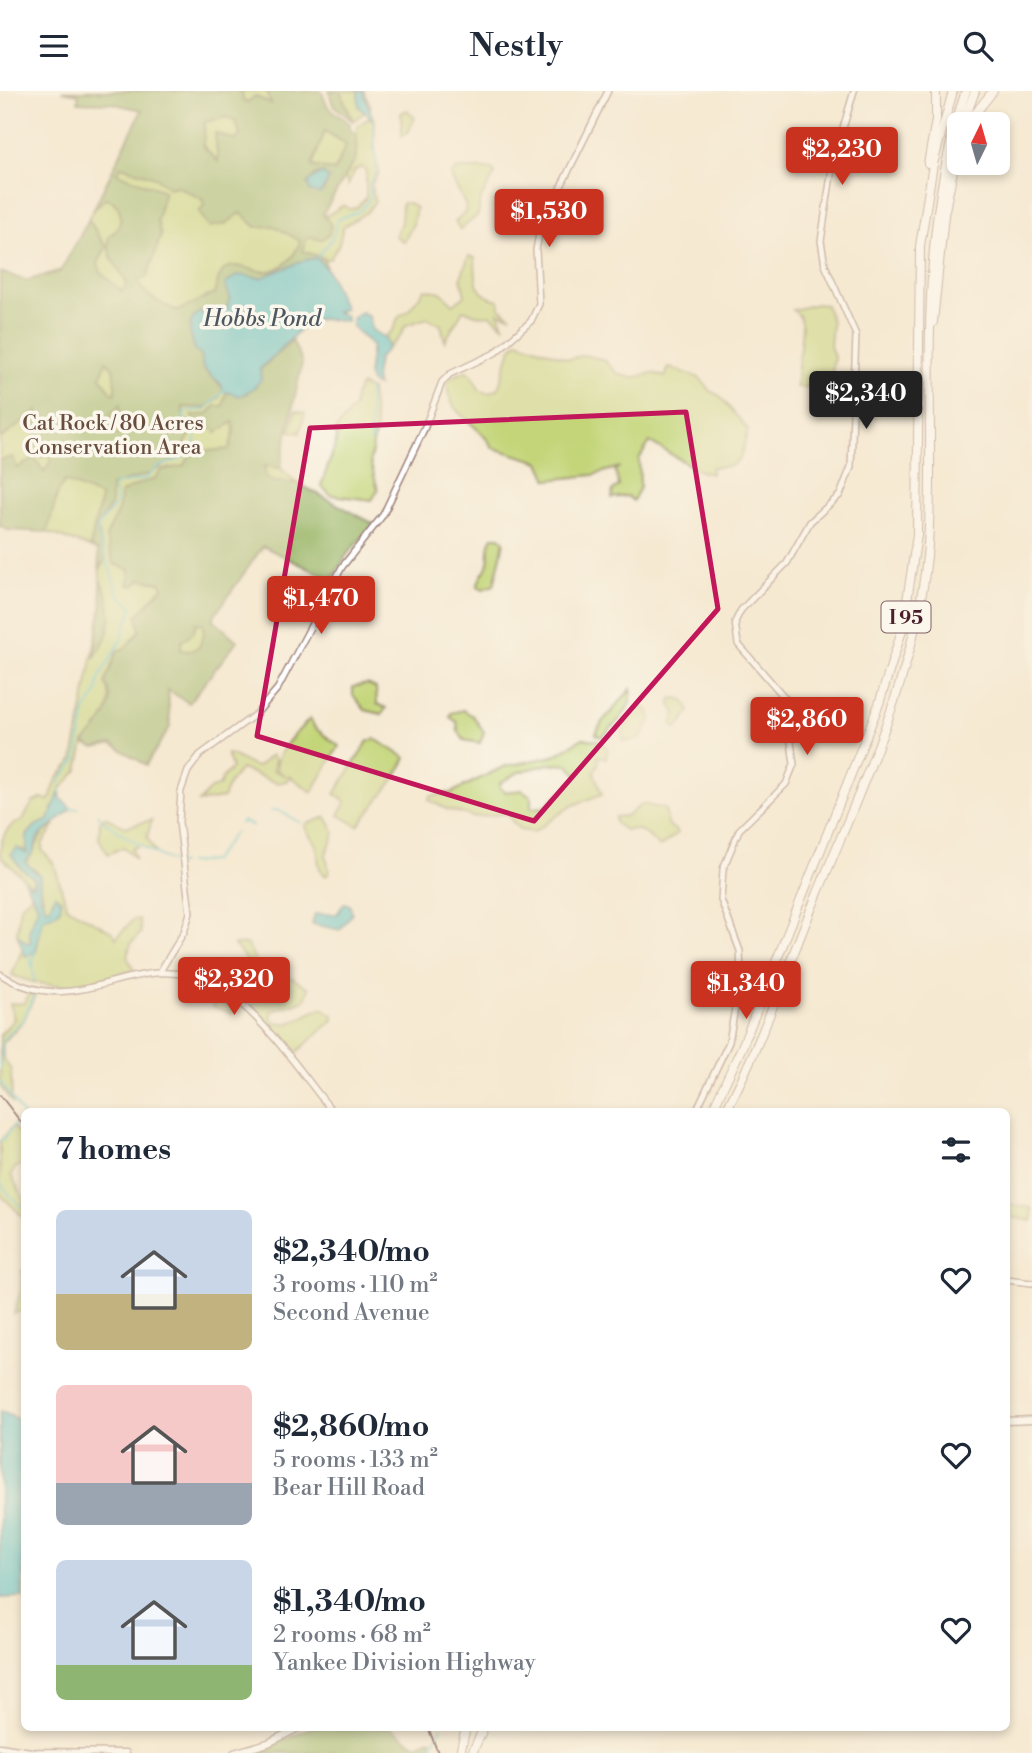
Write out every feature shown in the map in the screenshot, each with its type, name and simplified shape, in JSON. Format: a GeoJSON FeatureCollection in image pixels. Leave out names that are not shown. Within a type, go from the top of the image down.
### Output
{"type":"FeatureCollection","features":[{"type":"Feature","properties":{"kind":"highway"},"geometry":{"type":"LineString","coordinates":[[926,199],[926,175],[936,120],[936,91]]}},
{"type":"Feature","properties":{"kind":"highway","name":"I 95"},"geometry":{"type":"LineString","coordinates":[[713,1108],[742,1047],[879,704],[906,614],[917,535],[918,281],[926,199],[953,91]]}},
{"type":"Feature","properties":{"kind":"highway","name":"I 95"},"geometry":{"type":"LineString","coordinates":[[727,1108],[760,1040],[882,734],[909,658],[920,606],[928,545],[931,261],[947,155],[966,91]]}},
{"type":"Feature","properties":{"kind":"highway"},"geometry":{"type":"LineString","coordinates":[[969,112],[975,91]]}},
{"type":"Feature","properties":{"kind":"highway"},"geometry":{"type":"LineString","coordinates":[[975,112],[993,91]]}},
{"type":"Feature","properties":{"kind":"highway"},"geometry":{"type":"LineString","coordinates":[[929,339],[936,309],[944,215],[952,175]]}},
{"type":"Feature","properties":{"kind":"highway"},"geometry":{"type":"LineString","coordinates":[[460,1752],[463,1731]]}},
{"type":"Feature","properties":{"kind":"highway"},"geometry":{"type":"LineString","coordinates":[[472,1753],[477,1731]]}},
{"type":"Feature","properties":{"kind":"highway"},"geometry":{"type":"LineString","coordinates":[[472,1753],[482,1731]]}},
{"type":"Feature","properties":{"kind":"main road"},"geometry":{"type":"LineString","coordinates":[[1010,1421],[1032,1420]]}},
{"type":"Feature","properties":{"kind":"main road"},"geometry":{"type":"LineString","coordinates":[[234,1753],[268,1743],[292,1731]]}},
{"type":"Feature","properties":{"kind":"main road"},"geometry":{"type":"LineString","coordinates":[[0,1747],[31,1752],[126,1753]]}},
{"type":"Feature","properties":{"kind":"street"},"geometry":{"type":"LineString","coordinates":[[161,970],[184,932],[190,911],[179,825],[181,791],[190,768],[202,753],[256,714],[277,691],[342,567],[383,515],[423,432],[442,382],[450,374],[495,353],[526,326],[539,304],[536,250],[540,229],[608,91]]}},
{"type":"Feature","properties":{"kind":"street"},"geometry":{"type":"LineString","coordinates":[[697,1108],[729,1042],[740,979],[740,951],[721,903],[723,867],[741,828],[786,784],[794,767],[790,716],[785,698],[735,638],[735,620],[784,566],[810,522],[838,497],[850,471],[856,335],[825,265],[821,237],[834,159],[854,91]]}},
{"type":"Feature","properties":{"kind":"street"},"geometry":{"type":"LineString","coordinates":[[169,955],[171,970]]}},
{"type":"Feature","properties":{"kind":"street"},"geometry":{"type":"LineString","coordinates":[[0,974],[31,988],[63,993],[161,970],[171,970],[206,981],[231,996],[330,1108]]}},
{"type":"Feature","properties":{"kind":"street"},"geometry":{"type":"LineString","coordinates":[[1010,1280],[1032,1283]]}},
{"type":"Feature","properties":{"kind":"highlighted area"},"geometry":{"type":"Polygon","coordinates":[[[686,412],[718,609],[534,821],[257,736],[310,428],[686,412]]]}},
{"type":"Feature","properties":{"kind":"green space","name":"Cat Rock / 80 Acres Conservation Area"},"geometry":{"type":"Polygon","coordinates":[[[62,91],[267,91],[305,205],[326,216],[344,205],[349,209],[356,208],[366,198],[366,171],[362,167],[355,170],[348,185],[345,176],[356,158],[357,126],[369,118],[375,120],[374,150],[379,173],[371,185],[375,201],[367,212],[343,227],[339,244],[330,259],[324,259],[326,269],[322,264],[194,316],[189,325],[215,379],[292,340],[302,362],[280,468],[297,483],[374,524],[347,554],[332,580],[263,546],[212,619],[237,641],[189,703],[168,690],[170,727],[146,765],[112,744],[96,748],[84,744],[78,770],[60,790],[49,820],[35,826],[27,835],[28,853],[22,849],[12,855],[21,868],[34,876],[32,886],[0,856],[1,845],[5,834],[11,826],[22,821],[33,802],[43,798],[49,801],[57,779],[73,760],[102,605],[98,550],[44,531],[8,530],[0,526],[0,272],[26,281],[64,269],[142,110],[111,103],[78,102],[79,94],[62,91]]]}},
{"type":"Feature","properties":{"kind":"green space"},"geometry":{"type":"Polygon","coordinates":[[[62,91],[242,91],[243,101],[248,102],[255,96],[271,104],[267,91],[321,91],[328,107],[350,124],[350,130],[356,134],[356,158],[323,214],[331,225],[329,234],[321,240],[310,237],[306,240],[303,251],[324,258],[326,269],[317,258],[305,260],[261,278],[251,277],[230,297],[226,311],[211,316],[200,312],[190,328],[196,352],[201,354],[203,368],[224,389],[219,398],[205,408],[183,407],[183,417],[190,435],[178,457],[149,474],[111,486],[111,505],[97,527],[105,559],[100,570],[98,550],[90,547],[101,497],[65,481],[58,492],[47,532],[8,530],[0,526],[0,460],[13,457],[17,468],[35,458],[44,472],[52,459],[46,455],[41,457],[40,450],[34,445],[36,431],[33,427],[38,411],[0,439],[0,272],[26,281],[60,272],[89,220],[106,247],[98,263],[101,273],[122,292],[127,284],[114,261],[108,243],[109,236],[120,221],[119,210],[105,198],[93,211],[142,110],[111,103],[78,102],[79,94],[62,91]],[[226,117],[205,122],[203,146],[218,162],[215,133],[236,140],[240,135],[236,122],[226,117]],[[325,131],[312,166],[335,171],[346,144],[325,131]],[[121,166],[117,173],[164,191],[157,220],[161,236],[147,277],[139,280],[149,296],[170,308],[179,310],[214,294],[223,271],[231,266],[270,271],[284,265],[294,254],[300,241],[274,226],[256,227],[241,213],[225,224],[209,227],[199,212],[204,205],[202,199],[177,186],[169,188],[155,177],[121,166]],[[323,173],[316,175],[307,184],[323,191],[329,179],[323,173]],[[106,361],[101,377],[112,393],[116,394],[113,368],[106,361]],[[120,405],[111,413],[111,431],[118,434],[123,427],[119,417],[120,405]]]}},
{"type":"Feature","properties":{"kind":"green space"},"geometry":{"type":"Polygon","coordinates":[[[329,91],[340,91],[353,121],[333,105],[329,91]]]}},
{"type":"Feature","properties":{"kind":"green space"},"geometry":{"type":"Polygon","coordinates":[[[340,91],[364,91],[371,107],[353,121],[340,91]]]}},
{"type":"Feature","properties":{"kind":"green space"},"geometry":{"type":"Polygon","coordinates":[[[407,110],[415,118],[408,132],[402,136],[401,113],[407,110]]]}},
{"type":"Feature","properties":{"kind":"green space"},"geometry":{"type":"Polygon","coordinates":[[[325,131],[346,144],[335,171],[312,166],[325,131]]]}},
{"type":"Feature","properties":{"kind":"green space"},"geometry":{"type":"Polygon","coordinates":[[[458,169],[492,169],[495,174],[481,198],[478,215],[460,230],[455,221],[465,213],[466,206],[451,175],[458,169]]]}},
{"type":"Feature","properties":{"kind":"green space"},"geometry":{"type":"Polygon","coordinates":[[[402,203],[409,203],[416,208],[413,224],[404,242],[395,236],[401,222],[402,203]]]}},
{"type":"Feature","properties":{"kind":"green space"},"geometry":{"type":"Polygon","coordinates":[[[469,256],[475,258],[476,280],[480,290],[499,300],[500,308],[511,316],[498,313],[504,327],[491,315],[482,316],[463,310],[445,341],[441,325],[428,318],[406,325],[399,338],[388,348],[386,336],[393,330],[399,316],[408,311],[425,289],[441,292],[453,304],[465,296],[461,277],[469,256]]]}},
{"type":"Feature","properties":{"kind":"green space"},"geometry":{"type":"Polygon","coordinates":[[[816,304],[826,305],[832,323],[830,346],[834,357],[832,373],[835,389],[796,387],[802,327],[799,315],[793,310],[816,304]]]}},
{"type":"Feature","properties":{"kind":"green space"},"geometry":{"type":"Polygon","coordinates":[[[292,340],[302,362],[280,468],[264,466],[266,477],[276,482],[297,483],[374,524],[347,554],[332,580],[263,546],[212,619],[237,641],[189,703],[168,690],[170,727],[146,765],[112,744],[94,748],[84,743],[101,723],[109,708],[109,692],[105,683],[117,651],[125,648],[140,631],[137,616],[163,587],[161,583],[141,579],[133,586],[128,585],[130,570],[114,564],[106,537],[119,508],[120,494],[154,479],[162,470],[183,466],[193,452],[229,449],[234,432],[233,422],[216,433],[214,429],[198,428],[192,416],[207,414],[216,406],[223,406],[227,390],[245,395],[261,379],[260,370],[292,340]],[[196,623],[194,632],[181,642],[181,650],[190,651],[199,647],[204,634],[203,624],[196,623]]]}},
{"type":"Feature","properties":{"kind":"green space"},"geometry":{"type":"Polygon","coordinates":[[[518,341],[569,359],[584,355],[604,360],[618,374],[632,378],[653,373],[665,377],[669,367],[700,378],[710,391],[720,396],[748,430],[740,459],[731,466],[711,467],[711,474],[700,471],[650,442],[639,459],[640,487],[633,501],[627,496],[612,498],[613,490],[619,486],[615,470],[620,467],[593,475],[548,480],[540,462],[493,448],[478,429],[457,411],[449,393],[447,379],[466,371],[472,375],[480,391],[489,393],[498,389],[511,349],[518,341]]]}},
{"type":"Feature","properties":{"kind":"green space"},"geometry":{"type":"Polygon","coordinates":[[[361,385],[371,390],[376,428],[370,461],[378,490],[372,500],[331,495],[321,486],[336,443],[337,428],[354,407],[355,396],[361,385]]]}},
{"type":"Feature","properties":{"kind":"green space"},"geometry":{"type":"Polygon","coordinates":[[[295,411],[305,413],[300,433],[290,431],[295,411]]]}},
{"type":"Feature","properties":{"kind":"green space"},"geometry":{"type":"Polygon","coordinates":[[[493,537],[500,537],[504,542],[494,585],[483,589],[478,587],[478,584],[487,566],[493,537]]]}},
{"type":"Feature","properties":{"kind":"green space"},"geometry":{"type":"Polygon","coordinates":[[[100,580],[108,600],[110,620],[105,639],[94,658],[102,605],[100,580]]]}},
{"type":"Feature","properties":{"kind":"green space"},"geometry":{"type":"Polygon","coordinates":[[[367,684],[376,688],[377,704],[386,708],[382,714],[365,710],[353,695],[353,687],[367,684]]]}},
{"type":"Feature","properties":{"kind":"green space"},"geometry":{"type":"Polygon","coordinates":[[[631,689],[627,710],[602,737],[596,734],[602,722],[631,689]]]}},
{"type":"Feature","properties":{"kind":"green space"},"geometry":{"type":"Polygon","coordinates":[[[671,699],[684,700],[690,711],[677,729],[672,724],[676,713],[670,704],[671,699]]]}},
{"type":"Feature","properties":{"kind":"green space"},"geometry":{"type":"Polygon","coordinates":[[[640,706],[649,711],[651,720],[640,739],[623,741],[624,728],[640,706]]]}},
{"type":"Feature","properties":{"kind":"green space"},"geometry":{"type":"Polygon","coordinates":[[[463,710],[473,716],[484,732],[480,743],[464,740],[458,731],[457,722],[450,717],[451,713],[463,710]]]}},
{"type":"Feature","properties":{"kind":"green space"},"geometry":{"type":"Polygon","coordinates":[[[310,719],[315,728],[339,746],[312,792],[289,776],[287,781],[277,783],[241,769],[229,784],[223,798],[199,802],[209,790],[220,785],[222,778],[232,768],[227,754],[258,767],[271,755],[275,759],[273,770],[286,776],[276,770],[279,755],[310,719]]]}},
{"type":"Feature","properties":{"kind":"green space"},"geometry":{"type":"Polygon","coordinates":[[[583,738],[600,741],[608,749],[606,758],[598,756],[599,762],[594,772],[602,794],[571,806],[534,832],[520,830],[506,814],[474,817],[446,809],[429,800],[430,796],[451,793],[503,767],[554,756],[583,738]],[[549,764],[519,772],[500,783],[500,788],[505,792],[522,790],[531,796],[531,808],[544,807],[579,776],[568,765],[549,764]]]}},
{"type":"Feature","properties":{"kind":"green space"},"geometry":{"type":"Polygon","coordinates":[[[375,739],[406,758],[393,781],[358,826],[339,815],[346,802],[335,794],[368,741],[375,739]]]}},
{"type":"Feature","properties":{"kind":"green space"},"geometry":{"type":"Polygon","coordinates":[[[642,804],[665,809],[668,824],[678,833],[660,847],[642,831],[625,830],[615,823],[615,817],[627,816],[642,804]]]}},
{"type":"Feature","properties":{"kind":"green space"},"geometry":{"type":"Polygon","coordinates":[[[105,817],[125,827],[152,820],[147,837],[156,853],[140,845],[132,849],[136,859],[124,847],[108,854],[99,839],[100,821],[105,817]]]}},
{"type":"Feature","properties":{"kind":"green space"},"geometry":{"type":"Polygon","coordinates":[[[326,817],[335,833],[326,854],[329,873],[326,876],[320,869],[315,843],[305,827],[306,824],[326,817]]]}},
{"type":"Feature","properties":{"kind":"green space"},"geometry":{"type":"Polygon","coordinates":[[[54,826],[42,844],[42,850],[54,864],[67,907],[112,932],[116,938],[133,920],[139,919],[141,933],[131,943],[127,957],[134,970],[73,985],[43,984],[12,975],[25,942],[17,934],[20,906],[32,895],[38,906],[43,898],[39,874],[25,862],[43,834],[54,826]]]}},
{"type":"Feature","properties":{"kind":"green space"},"geometry":{"type":"Polygon","coordinates":[[[247,944],[258,965],[271,978],[282,972],[309,988],[305,1000],[272,1011],[271,1019],[291,1023],[323,1008],[333,1015],[333,1020],[296,1053],[279,1040],[253,1010],[256,984],[249,963],[234,945],[247,944]]]}},
{"type":"Feature","properties":{"kind":"green space"},"geometry":{"type":"Polygon","coordinates":[[[29,994],[35,995],[24,1020],[3,1043],[3,1058],[11,1070],[12,1102],[0,1086],[0,1035],[14,1019],[10,1004],[24,1003],[29,994]]]}},
{"type":"Feature","properties":{"kind":"green space"},"geometry":{"type":"Polygon","coordinates":[[[218,996],[235,1010],[233,1014],[212,1007],[212,997],[218,996]]]}},
{"type":"Feature","properties":{"kind":"green space"},"geometry":{"type":"Polygon","coordinates":[[[13,1126],[21,1136],[21,1165],[16,1167],[11,1175],[21,1193],[21,1215],[0,1194],[0,1141],[13,1126]]]}},
{"type":"Feature","properties":{"kind":"green space"},"geometry":{"type":"Polygon","coordinates":[[[1010,1205],[1032,1208],[1032,1221],[1010,1217],[1010,1205]]]}},
{"type":"Feature","properties":{"kind":"green space"},"geometry":{"type":"Polygon","coordinates":[[[21,1291],[21,1311],[14,1313],[21,1291]]]}},
{"type":"Feature","properties":{"kind":"green space"},"geometry":{"type":"Polygon","coordinates":[[[303,1731],[395,1731],[417,1745],[431,1739],[435,1753],[257,1753],[303,1731]]]}},
{"type":"Feature","properties":{"kind":"water"},"geometry":{"type":"Polygon","coordinates":[[[358,91],[363,91],[374,121],[359,107],[358,91]]]}},
{"type":"Feature","properties":{"kind":"water"},"geometry":{"type":"Polygon","coordinates":[[[323,173],[329,179],[320,194],[310,192],[308,182],[323,173]]]}},
{"type":"Feature","properties":{"kind":"water","name":"Hobbs Pond"},"geometry":{"type":"Polygon","coordinates":[[[317,258],[328,271],[345,309],[336,312],[347,317],[347,321],[319,319],[305,325],[260,369],[261,379],[255,387],[240,396],[223,391],[221,384],[203,368],[201,354],[196,352],[191,335],[192,320],[200,312],[212,316],[218,311],[226,311],[230,297],[225,284],[238,275],[261,278],[305,260],[317,258]]]}},
{"type":"Feature","properties":{"kind":"water"},"geometry":{"type":"Polygon","coordinates":[[[361,312],[369,316],[372,330],[386,338],[388,348],[378,359],[375,378],[377,386],[371,383],[368,375],[372,345],[352,326],[352,319],[361,312]]]}},
{"type":"Feature","properties":{"kind":"water"},"geometry":{"type":"Polygon","coordinates":[[[60,790],[61,799],[70,810],[38,837],[33,853],[25,862],[40,876],[40,895],[46,908],[49,909],[55,895],[61,900],[61,905],[56,913],[43,919],[36,952],[25,956],[17,934],[26,943],[31,942],[29,931],[38,906],[25,882],[33,886],[35,879],[21,868],[11,854],[17,848],[27,854],[27,836],[35,826],[49,820],[60,790]]]}},
{"type":"Feature","properties":{"kind":"water"},"geometry":{"type":"Polygon","coordinates":[[[344,903],[350,905],[352,913],[340,930],[312,924],[315,914],[337,914],[344,903]]]}},
{"type":"Feature","properties":{"kind":"water"},"geometry":{"type":"Polygon","coordinates":[[[0,1411],[21,1421],[21,1597],[0,1598],[0,1411]]]}},
{"type":"Feature","properties":{"kind":"waterway"},"geometry":{"type":"LineString","coordinates":[[317,257],[332,239],[338,219],[360,211],[370,199],[370,183],[377,172],[373,121]]}},
{"type":"Feature","properties":{"kind":"waterway"},"geometry":{"type":"LineString","coordinates":[[369,389],[371,441]]}},
{"type":"Feature","properties":{"kind":"waterway"},"geometry":{"type":"LineString","coordinates":[[60,792],[60,780],[76,761],[85,711],[97,693],[99,678],[119,644],[133,607],[118,593],[97,533],[98,526],[116,504],[114,485],[145,479],[158,467],[181,459],[195,443],[196,433],[183,417],[186,411],[205,410],[225,390]]}},
{"type":"Feature","properties":{"kind":"waterway"},"geometry":{"type":"LineString","coordinates":[[69,809],[79,808]]}},
{"type":"Feature","properties":{"kind":"waterway"},"geometry":{"type":"LineString","coordinates":[[271,811],[277,810],[301,823]]}},
{"type":"Feature","properties":{"kind":"waterway"},"geometry":{"type":"LineString","coordinates":[[98,815],[138,844],[181,864]]}},
{"type":"Feature","properties":{"kind":"waterway"},"geometry":{"type":"LineString","coordinates":[[240,824],[242,821],[253,826]]}},
{"type":"Feature","properties":{"kind":"waterway"},"geometry":{"type":"LineString","coordinates":[[188,863],[213,861],[235,832]]}},
{"type":"Feature","properties":{"kind":"waterway"},"geometry":{"type":"LineString","coordinates":[[29,952],[35,981]]}},
{"type":"Feature","properties":{"kind":"waterway"},"geometry":{"type":"LineString","coordinates":[[33,967],[35,952]]}},
{"type":"Feature","properties":{"kind":"waterway"},"geometry":{"type":"LineString","coordinates":[[0,1069],[3,1039],[24,1019],[34,995]]}},
{"type":"Feature","properties":{"kind":"waterway"},"geometry":{"type":"LineString","coordinates":[[0,1081],[21,1112]]}},
{"type":"Feature","properties":{"kind":"waterway"},"geometry":{"type":"LineString","coordinates":[[0,1142],[17,1123]]}},
{"type":"Feature","properties":{"kind":"waterway"},"geometry":{"type":"LineString","coordinates":[[0,1182],[21,1205]]}},
{"type":"Feature","properties":{"kind":"waterway"},"geometry":{"type":"LineString","coordinates":[[427,1753],[440,1731]]}},
{"type":"Feature","properties":{"kind":"railway"},"geometry":{"type":"LineString","coordinates":[[0,1095],[21,1122]]}},
{"type":"Feature","properties":{"kind":"railway"},"geometry":{"type":"LineString","coordinates":[[430,1731],[438,1753]]}}]}
